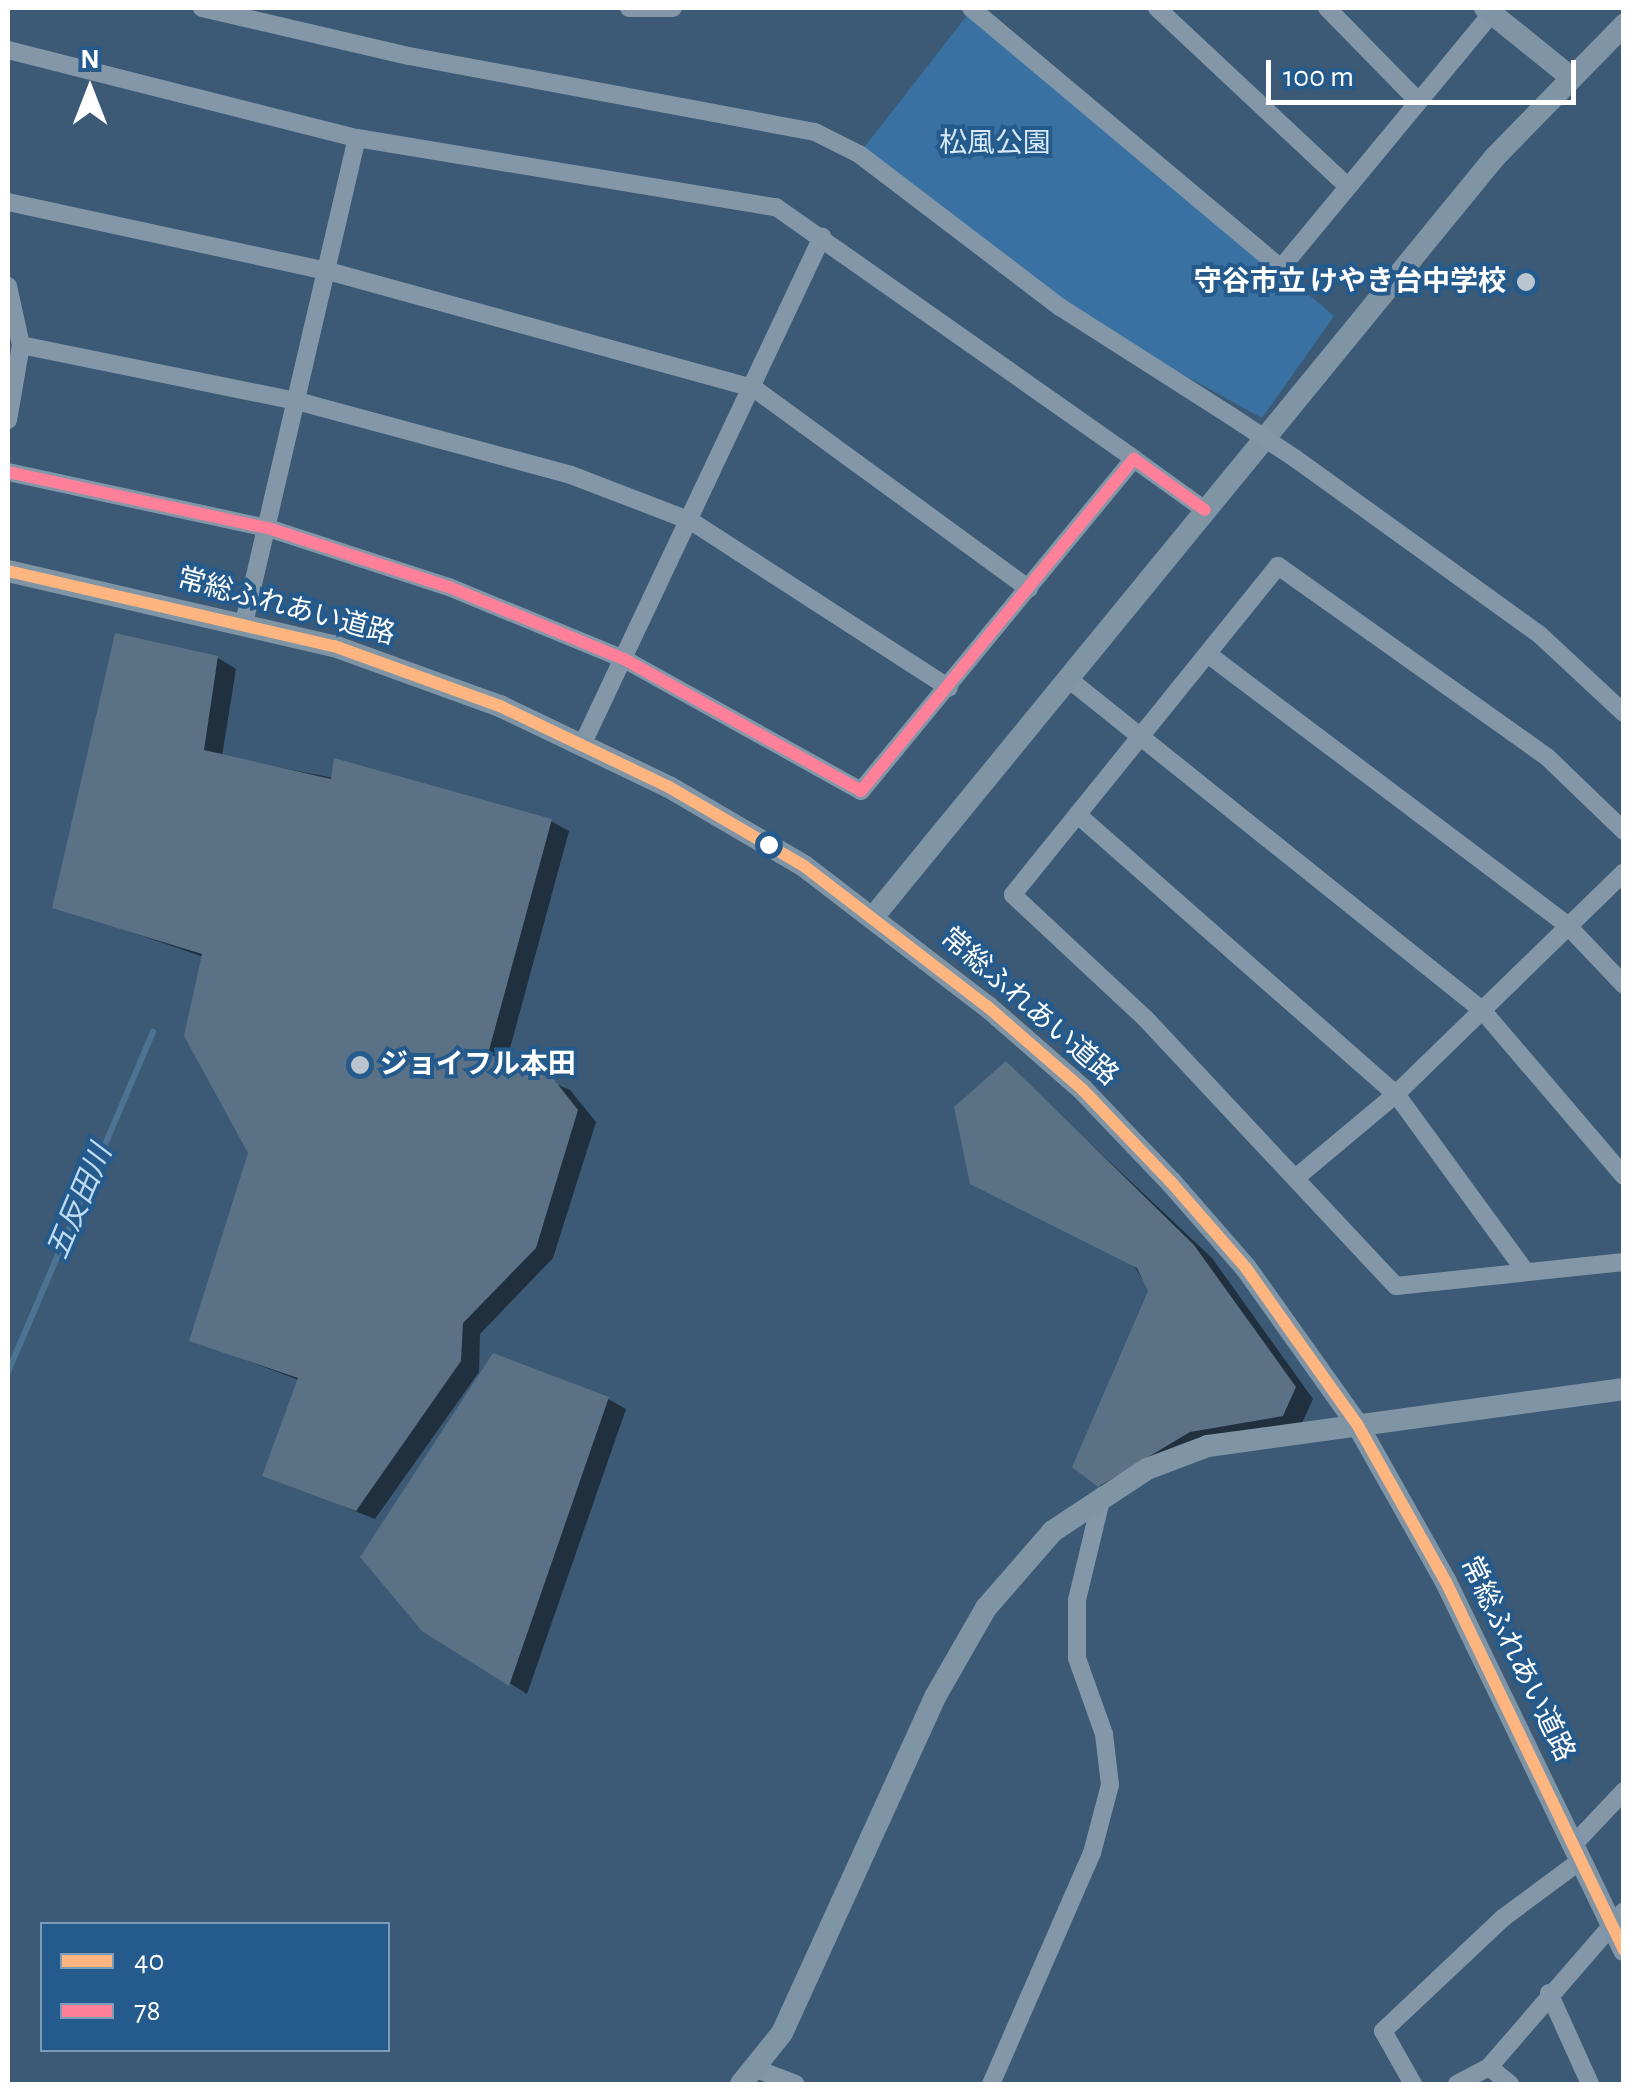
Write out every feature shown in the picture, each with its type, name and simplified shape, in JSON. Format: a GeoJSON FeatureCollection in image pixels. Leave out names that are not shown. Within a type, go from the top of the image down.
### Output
{"type":"FeatureCollection","features":[{"type":"Feature","properties":{"kind":"street"},"geometry":{"type":"LineString","coordinates":[[202,8],[409,56],[815,132],[859,154],[1060,307],[1232,416],[1540,635],[1624,713]]}},
{"type":"Feature","properties":{"kind":"street"},"geometry":{"type":"LineString","coordinates":[[629,8],[673,8]]}},
{"type":"Feature","properties":{"kind":"street"},"geometry":{"type":"LineString","coordinates":[[971,8],[1281,268],[1488,10],[1568,75]]}},
{"type":"Feature","properties":{"kind":"street"},"geometry":{"type":"LineString","coordinates":[[1157,8],[1346,185]]}},
{"type":"Feature","properties":{"kind":"street"},"geometry":{"type":"LineString","coordinates":[[1327,8],[1418,100]]}},
{"type":"Feature","properties":{"kind":"street"},"geometry":{"type":"LineString","coordinates":[[874,916],[1071,681],[1205,510],[1568,75],[1624,25]]}},
{"type":"Feature","properties":{"kind":"street"},"geometry":{"type":"LineString","coordinates":[[8,50],[357,138],[776,207],[1205,510]]}},
{"type":"Feature","properties":{"kind":"street"},"geometry":{"type":"LineString","coordinates":[[244,623],[357,138]]}},
{"type":"Feature","properties":{"kind":"street"},"geometry":{"type":"LineString","coordinates":[[8,202],[328,271],[755,390],[1029,588]]}},
{"type":"Feature","properties":{"kind":"street"},"geometry":{"type":"LineString","coordinates":[[583,744],[755,390],[822,237]]}},
{"type":"Feature","properties":{"kind":"street"},"geometry":{"type":"LineString","coordinates":[[8,286],[21,345],[8,420]]}},
{"type":"Feature","properties":{"kind":"street"},"geometry":{"type":"LineString","coordinates":[[21,345],[297,401],[571,475],[691,521],[950,688]]}},
{"type":"Feature","properties":{"kind":"street"},"geometry":{"type":"LineString","coordinates":[[8,472],[268,528],[449,587],[624,658],[861,791],[950,688],[1134,459]]}},
{"type":"Feature","properties":{"kind":"street"},"geometry":{"type":"LineString","coordinates":[[1624,830],[1547,757],[1278,566],[1013,895],[1298,1176],[1396,1286],[1624,1262]]}},
{"type":"Feature","properties":{"kind":"street","name":"常総ふれあい道路"},"geometry":{"type":"LineString","coordinates":[[8,571],[244,623],[420,676],[583,744],[737,825],[874,916],[1083,1090],[1246,1268],[1356,1424],[1446,1582],[1578,1852],[1618,1918],[1624,1950]]}},
{"type":"Feature","properties":{"kind":"street"},"geometry":{"type":"LineString","coordinates":[[1209,656],[1568,926],[1624,985]]}},
{"type":"Feature","properties":{"kind":"street"},"geometry":{"type":"LineString","coordinates":[[1071,681],[1482,1010],[1624,1176]]}},
{"type":"Feature","properties":{"kind":"street"},"geometry":{"type":"LineString","coordinates":[[1078,815],[1396,1094],[1526,1272]]}},
{"type":"Feature","properties":{"kind":"street"},"geometry":{"type":"LineString","coordinates":[[1298,1176],[1396,1094],[1624,872]]}},
{"type":"Feature","properties":{"kind":"street"},"geometry":{"type":"LineString","coordinates":[[795,2084],[750,2077],[782,2033],[935,1697],[986,1608],[1053,1531],[1102,1496],[1164,1460],[1208,1446],[1624,1388]]}},
{"type":"Feature","properties":{"kind":"street"},"geometry":{"type":"LineString","coordinates":[[991,2084],[1092,1853],[1110,1786],[1104,1734],[1077,1658],[1077,1600],[1102,1496]]}},
{"type":"Feature","properties":{"kind":"street"},"geometry":{"type":"LineString","coordinates":[[1413,2084],[1384,2031],[1578,1852],[1624,1791]]}},
{"type":"Feature","properties":{"kind":"street"},"geometry":{"type":"LineString","coordinates":[[1457,2084],[1489,2068],[1549,1993],[1618,1918]]}},
{"type":"Feature","properties":{"kind":"street"},"geometry":{"type":"LineString","coordinates":[[1549,1993],[1590,2084]]}},
{"type":"Feature","properties":{"kind":"street"},"geometry":{"type":"LineString","coordinates":[[1489,2068],[1510,2084]]}},
{"type":"Feature","properties":{"kind":"green space","name":"松風公園"},"geometry":{"type":"Polygon","coordinates":[[[972,9],[1334,316],[1262,418],[1060,307],[859,154],[972,9]]]}},
{"type":"Feature","properties":{"kind":"building","name":"ジョイフル本田"},"geometry":{"type":"Polygon","coordinates":[[[115,633],[218,656],[204,750],[331,779],[334,758],[552,819],[488,1054],[552,1077],[578,1110],[536,1248],[463,1323],[461,1361],[356,1511],[262,1476],[298,1378],[189,1341],[248,1153],[184,1036],[202,954],[52,908],[115,633]]]}},
{"type":"Feature","properties":{"kind":"building"},"geometry":{"type":"Polygon","coordinates":[[[1006,1061],[1194,1245],[1296,1387],[1283,1416],[1190,1432],[1098,1487],[1072,1467],[1148,1291],[1137,1268],[970,1184],[954,1107],[1006,1061]]]}},
{"type":"Feature","properties":{"kind":"building"},"geometry":{"type":"Polygon","coordinates":[[[493,1353],[609,1397],[509,1686],[422,1631],[360,1557],[493,1353]]]}},
{"type":"Feature","properties":{"kind":"waterway","name":"五反田川"},"geometry":{"type":"LineString","coordinates":[[8,1372],[153,1032]]}},
{"type":"Feature","properties":{"kind":"transit line","name":"78"},"geometry":{"type":"LineString","coordinates":[[8,472],[268,528],[449,587],[624,659],[861,791],[1134,459],[1205,510]]}},
{"type":"Feature","properties":{"kind":"transit line","name":"40"},"geometry":{"type":"LineString","coordinates":[[8,571],[334,646],[500,706],[669,787],[804,866],[988,1007],[1083,1090],[1171,1182],[1246,1268],[1357,1424],[1446,1582],[1624,1950]]}},
{"type":"Feature","properties":{"kind":"place","name":"守谷市立 けやき台中学校"},"geometry":{"type":"Point","coordinates":[1526,282]}},
{"type":"Feature","properties":{"kind":"place","name":"ジョイフル本田"},"geometry":{"type":"Point","coordinates":[360,1065]}}]}
